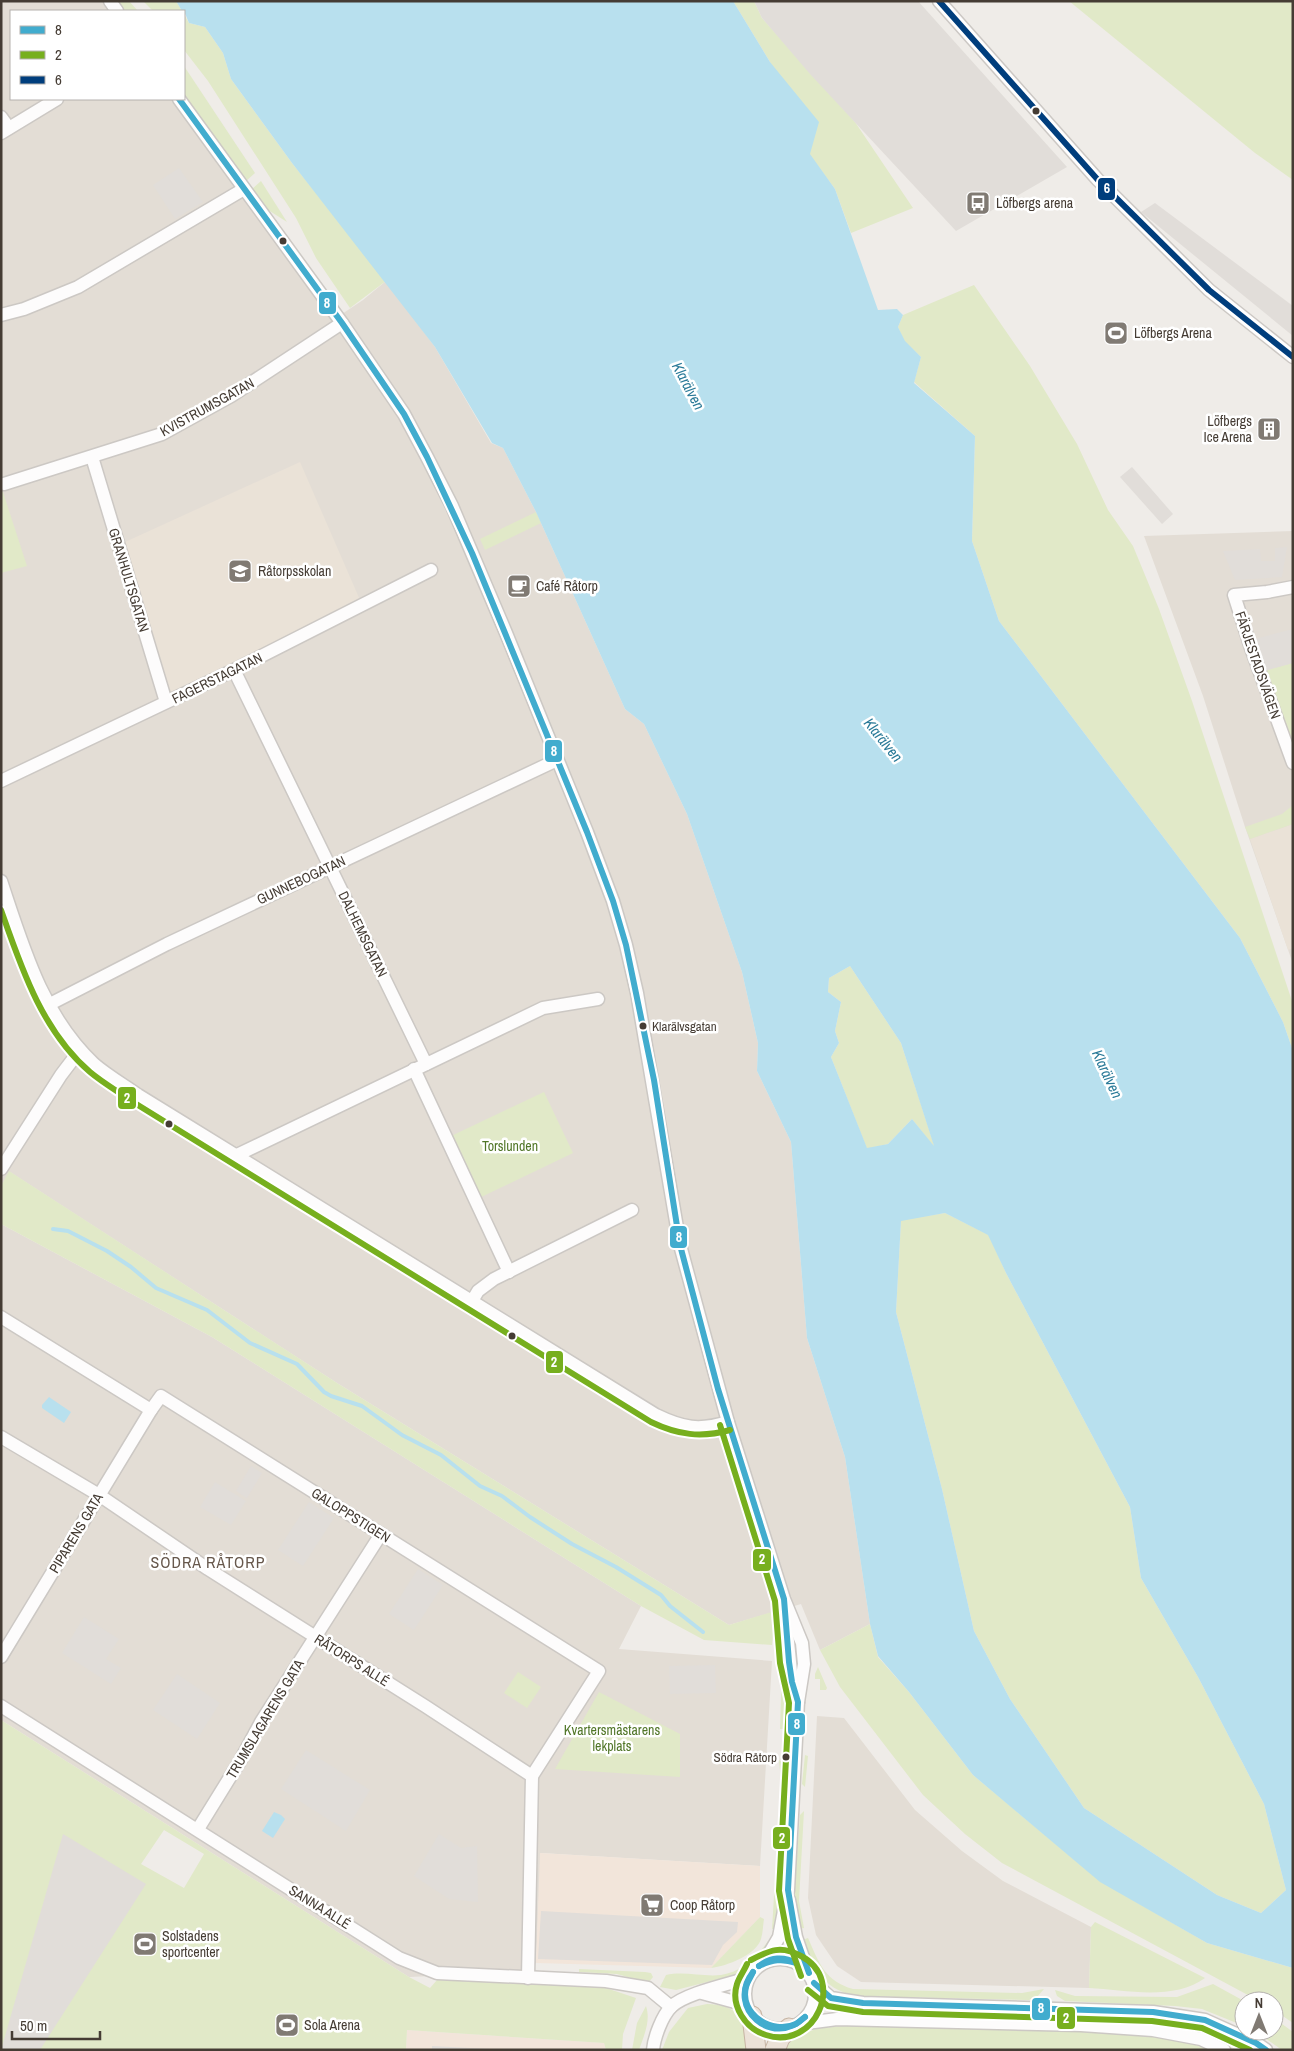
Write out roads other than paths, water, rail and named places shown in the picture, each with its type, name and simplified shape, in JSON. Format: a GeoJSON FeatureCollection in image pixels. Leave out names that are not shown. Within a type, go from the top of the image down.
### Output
{"type":"FeatureCollection","features":[{"type":"Feature","properties":{"kind":"highway"},"geometry":{"type":"LineString","coordinates":[[749,2010],[756,2050]]}},
{"type":"Feature","properties":{"kind":"highway"},"geometry":{"type":"LineString","coordinates":[[775,2050],[780,2038],[794,2026]]}},
{"type":"Feature","properties":{"kind":"street"},"geometry":{"type":"LineString","coordinates":[[939,1],[1098,180],[1209,290],[1293,357]]}},
{"type":"Feature","properties":{"kind":"street"},"geometry":{"type":"LineString","coordinates":[[1,117],[5,130],[55,100]]}},
{"type":"Feature","properties":{"kind":"street"},"geometry":{"type":"LineString","coordinates":[[181,100],[342,323],[404,414],[442,486],[506,633],[591,841],[613,901],[626,945],[654,1080],[680,1245],[728,1422],[784,1599],[802,1643],[804,1664],[798,1702],[788,1890],[779,1937],[765,1961]]}},
{"type":"Feature","properties":{"kind":"street"},"geometry":{"type":"LineString","coordinates":[[1,315],[24,309],[78,287],[244,189]]}},
{"type":"Feature","properties":{"kind":"street","name":"KVISTRUMSGATAN"},"geometry":{"type":"LineString","coordinates":[[4,484],[162,434],[231,396],[342,323]]}},
{"type":"Feature","properties":{"kind":"street","name":"GRANHULTSGATAN"},"geometry":{"type":"LineString","coordinates":[[92,457],[166,702]]}},
{"type":"Feature","properties":{"kind":"street","name":"FAGERSTAGATAN"},"geometry":{"type":"LineString","coordinates":[[1,781],[234,670],[431,570]]}},
{"type":"Feature","properties":{"kind":"street","name":"FÄRJESTADSVÄGEN"},"geometry":{"type":"LineString","coordinates":[[1293,587],[1234,595],[1251,648],[1293,763]]}},
{"type":"Feature","properties":{"kind":"street","name":"DALHEMSGATAN"},"geometry":{"type":"LineString","coordinates":[[234,670],[426,1064]]}},
{"type":"Feature","properties":{"kind":"street","name":"GUNNEBOGATAN"},"geometry":{"type":"LineString","coordinates":[[48,1005],[166,944],[557,760]]}},
{"type":"Feature","properties":{"kind":"street"},"geometry":{"type":"LineString","coordinates":[[1,881],[6,913],[48,1005],[80,1050],[95,1064],[138,1096],[663,1419],[687,1427],[698,1428],[728,1422]]}},
{"type":"Feature","properties":{"kind":"street"},"geometry":{"type":"LineString","coordinates":[[235,1156],[543,1008],[598,999]]}},
{"type":"Feature","properties":{"kind":"street"},"geometry":{"type":"LineString","coordinates":[[1,1169],[5,1156],[80,1050]]}},
{"type":"Feature","properties":{"kind":"street"},"geometry":{"type":"LineString","coordinates":[[414,1069],[509,1272]]}},
{"type":"Feature","properties":{"kind":"street"},"geometry":{"type":"LineString","coordinates":[[472,1302],[484,1285],[632,1210]]}},
{"type":"Feature","properties":{"kind":"street"},"geometry":{"type":"LineString","coordinates":[[1,1317],[151,1410]]}},
{"type":"Feature","properties":{"kind":"street","name":"GALOPPSTIGEN"},"geometry":{"type":"LineString","coordinates":[[151,1410],[161,1396],[599,1672],[532,1776]]}},
{"type":"Feature","properties":{"kind":"street","name":"PIPARENS GATA"},"geometry":{"type":"LineString","coordinates":[[1,1657],[151,1410]]}},
{"type":"Feature","properties":{"kind":"street","name":"RÅTORPS ALLÉ"},"geometry":{"type":"LineString","coordinates":[[1,1437],[99,1495],[208,1569],[532,1776]]}},
{"type":"Feature","properties":{"kind":"street","name":"TRUMSLAGARENS GATA"},"geometry":{"type":"LineString","coordinates":[[198,1829],[240,1761],[261,1722],[381,1534]]}},
{"type":"Feature","properties":{"kind":"street","name":"SANNA ALLÉ"},"geometry":{"type":"LineString","coordinates":[[1,1706],[399,1958],[418,1967],[437,1973],[606,1981],[648,1988],[671,2007]]}},
{"type":"Feature","properties":{"kind":"street"},"geometry":{"type":"LineString","coordinates":[[528,1978],[532,1776]]}},
{"type":"Feature","properties":{"kind":"street"},"geometry":{"type":"LineString","coordinates":[[788,1890],[796,1937],[815,1995],[813,2006],[807,2016],[794,2026]]}},
{"type":"Feature","properties":{"kind":"street"},"geometry":{"type":"LineString","coordinates":[[749,2010],[745,1987],[748,1978],[755,1968],[765,1961],[777,1958],[789,1959],[800,1964],[831,1998],[864,2003],[1162,2013],[1205,2020],[1256,2043],[1266,2050]]}},
{"type":"Feature","properties":{"kind":"street"},"geometry":{"type":"LineString","coordinates":[[653,2050],[654,2037],[671,2007],[690,1995],[748,1978]]}},
{"type":"Feature","properties":{"kind":"street"},"geometry":{"type":"LineString","coordinates":[[702,1993],[749,2010],[768,2028],[779,2029],[837,2019],[1090,2026],[1153,2030],[1201,2038],[1224,2050]]}},
{"type":"Feature","properties":{"kind":"water","name":"Klarälven"},"geometry":{"type":"Polygon","coordinates":[[[176,1],[733,1],[770,62],[819,122],[810,154],[835,189],[878,310],[897,309],[903,315],[898,327],[905,341],[921,357],[914,383],[975,436],[972,541],[999,621],[1240,938],[1283,1022],[1293,1051],[1293,1968],[1207,1943],[1100,1882],[973,1775],[909,1692],[878,1656],[870,1624],[845,1457],[807,1338],[791,1142],[757,1071],[758,1043],[742,972],[687,814],[644,724],[625,709],[536,512],[503,448],[492,443],[435,347],[292,163],[231,79],[223,53],[205,27],[189,23],[185,10],[181,10],[176,1]],[[850,966],[829,978],[828,992],[841,1002],[835,1031],[839,1043],[831,1057],[867,1148],[888,1144],[912,1119],[934,1146],[901,1043],[850,966]],[[945,1213],[901,1221],[896,1312],[942,1489],[974,1631],[1010,1699],[1084,1808],[1217,1895],[1261,1913],[1286,1890],[1264,1804],[1198,1677],[1141,1578],[1130,1507],[1006,1273],[988,1235],[945,1213]]]}},
{"type":"Feature","properties":{"kind":"water"},"geometry":{"type":"Polygon","coordinates":[[[49,1397],[71,1412],[64,1423],[42,1408],[42,1405],[49,1397]]]}},
{"type":"Feature","properties":{"kind":"water"},"geometry":{"type":"Polygon","coordinates":[[[274,1812],[285,1819],[273,1838],[262,1831],[274,1812]]]}},
{"type":"Feature","properties":{"kind":"waterway"},"geometry":{"type":"LineString","coordinates":[[53,1229],[68,1231],[107,1251],[131,1267],[156,1288],[207,1310],[250,1343],[297,1364],[324,1392],[362,1406],[402,1435],[441,1455],[480,1486],[502,1496],[572,1544],[616,1567],[661,1595],[670,1606],[703,1632]]}},
{"type":"Feature","properties":{"kind":"place","name":"Löfbergs arena"},"geometry":{"type":"Point","coordinates":[978,203]}},
{"type":"Feature","properties":{"kind":"place","name":"Löfbergs Arena"},"geometry":{"type":"Point","coordinates":[1116,333]}},
{"type":"Feature","properties":{"kind":"place","name":"Löfbergs Ice Arena"},"geometry":{"type":"Point","coordinates":[1269,429]}},
{"type":"Feature","properties":{"kind":"place","name":"Råtorpsskolan"},"geometry":{"type":"Point","coordinates":[240,571]}},
{"type":"Feature","properties":{"kind":"place","name":"Café Råtorp"},"geometry":{"type":"Point","coordinates":[519,586]}},
{"type":"Feature","properties":{"kind":"place","name":"Klarälvsgatan"},"geometry":{"type":"Point","coordinates":[643,1026]}},
{"type":"Feature","properties":{"kind":"place","name":"Södra Råtorp"},"geometry":{"type":"Point","coordinates":[786,1757]}},
{"type":"Feature","properties":{"kind":"place","name":"Coop Råtorp"},"geometry":{"type":"Point","coordinates":[652,1905]}},
{"type":"Feature","properties":{"kind":"place","name":"Solstadens sportcenter"},"geometry":{"type":"Point","coordinates":[145,1944]}},
{"type":"Feature","properties":{"kind":"place","name":"Sola Arena"},"geometry":{"type":"Point","coordinates":[287,2025]}},
{"type":"Feature","properties":{"kind":"district","name":"SÖDRA RÅTORP"},"geometry":{"type":"Point","coordinates":[208,1562]}},
{"type":"Feature","properties":{"kind":"park label","name":"Torslunden"},"geometry":{"type":"Point","coordinates":[510,1146]}},
{"type":"Feature","properties":{"kind":"park label","name":"Kvartersmästarens lekplats"},"geometry":{"type":"Point","coordinates":[612,1738]}}]}
